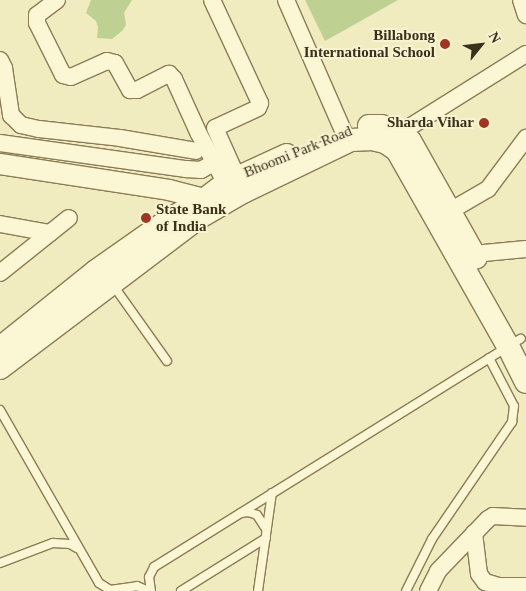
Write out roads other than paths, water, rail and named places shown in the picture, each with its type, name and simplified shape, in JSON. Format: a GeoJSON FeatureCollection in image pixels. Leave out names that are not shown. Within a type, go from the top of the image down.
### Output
{"type":"FeatureCollection","features":[{"type":"Feature","properties":{"kind":"main road","name":"Bhoomi Park Road"},"geometry":{"type":"LineString","coordinates":[[3,352],[106,276],[200,217],[228,192],[348,138],[381,126],[393,137]]}},
{"type":"Feature","properties":{"kind":"main road"},"geometry":{"type":"LineString","coordinates":[[393,137],[410,141],[450,211],[465,255]]}},
{"type":"Feature","properties":{"kind":"main road"},"geometry":{"type":"LineString","coordinates":[[393,137],[397,150],[465,255],[521,358]]}},
{"type":"Feature","properties":{"kind":"street"},"geometry":{"type":"LineString","coordinates":[[57,0],[37,15],[37,23],[63,75],[71,78],[107,61],[115,63],[130,90],[137,90],[169,74],[174,79],[228,192]]}},
{"type":"Feature","properties":{"kind":"street"},"geometry":{"type":"LineString","coordinates":[[199,134],[258,108],[260,103],[212,0]]}},
{"type":"Feature","properties":{"kind":"street"},"geometry":{"type":"LineString","coordinates":[[286,0],[348,138]]}},
{"type":"Feature","properties":{"kind":"street"},"geometry":{"type":"LineString","coordinates":[[520,0],[526,14]]}},
{"type":"Feature","properties":{"kind":"street"},"geometry":{"type":"LineString","coordinates":[[393,137],[526,54]]}},
{"type":"Feature","properties":{"kind":"street"},"geometry":{"type":"LineString","coordinates":[[0,60],[4,68],[11,115],[21,125],[39,129],[120,138],[196,151]]}},
{"type":"Feature","properties":{"kind":"street"},"geometry":{"type":"LineString","coordinates":[[215,128],[228,192]]}},
{"type":"Feature","properties":{"kind":"street"},"geometry":{"type":"LineString","coordinates":[[450,211],[488,189],[526,138]]}},
{"type":"Feature","properties":{"kind":"street"},"geometry":{"type":"LineString","coordinates":[[0,143],[186,169],[201,170],[213,163]]}},
{"type":"Feature","properties":{"kind":"street"},"geometry":{"type":"LineString","coordinates":[[0,164],[169,190],[228,192]]}},
{"type":"Feature","properties":{"kind":"street"},"geometry":{"type":"LineString","coordinates":[[0,273],[69,218]]}},
{"type":"Feature","properties":{"kind":"street"},"geometry":{"type":"LineString","coordinates":[[0,224],[50,233]]}},
{"type":"Feature","properties":{"kind":"street"},"geometry":{"type":"LineString","coordinates":[[465,255],[526,249]]}},
{"type":"Feature","properties":{"kind":"street"},"geometry":{"type":"LineString","coordinates":[[428,591],[438,571],[493,516],[526,518]]}},
{"type":"Feature","properties":{"kind":"street"},"geometry":{"type":"LineString","coordinates":[[474,533],[478,574],[485,582],[499,586],[526,586]]}},
{"type":"Feature","properties":{"kind":"lane"},"geometry":{"type":"LineString","coordinates":[[106,276],[167,361]]}},
{"type":"Feature","properties":{"kind":"lane"},"geometry":{"type":"LineString","coordinates":[[132,587],[140,582],[150,571],[489,358],[521,358]]}},
{"type":"Feature","properties":{"kind":"lane"},"geometry":{"type":"LineString","coordinates":[[406,591],[432,539],[512,422],[514,406],[489,358]]}},
{"type":"Feature","properties":{"kind":"lane"},"geometry":{"type":"LineString","coordinates":[[0,410],[94,578],[104,588],[117,590],[143,587],[150,591]]}},
{"type":"Feature","properties":{"kind":"lane"},"geometry":{"type":"LineString","coordinates":[[258,591],[272,493]]}},
{"type":"Feature","properties":{"kind":"lane"},"geometry":{"type":"LineString","coordinates":[[240,514],[248,512],[258,515],[264,524],[266,536]]}},
{"type":"Feature","properties":{"kind":"lane"},"geometry":{"type":"LineString","coordinates":[[0,563],[53,543],[64,534],[64,523]]}},
{"type":"Feature","properties":{"kind":"lane"},"geometry":{"type":"LineString","coordinates":[[181,591],[266,536]]}},
{"type":"Feature","properties":{"kind":"lane"},"geometry":{"type":"LineString","coordinates":[[53,543],[70,544],[78,549]]}},
{"type":"Feature","properties":{"kind":"lane"},"geometry":{"type":"LineString","coordinates":[[245,551],[256,552],[262,564]]}},
{"type":"Feature","properties":{"kind":"lane"},"geometry":{"type":"LineString","coordinates":[[150,571],[150,591]]}},
{"type":"Feature","properties":{"kind":"place","name":"Billabong International School"},"geometry":{"type":"Point","coordinates":[445,44]}},
{"type":"Feature","properties":{"kind":"place","name":"Sharda Vihar"},"geometry":{"type":"Point","coordinates":[484,123]}},
{"type":"Feature","properties":{"kind":"place","name":"State Bank of India"},"geometry":{"type":"Point","coordinates":[146,218]}}]}
